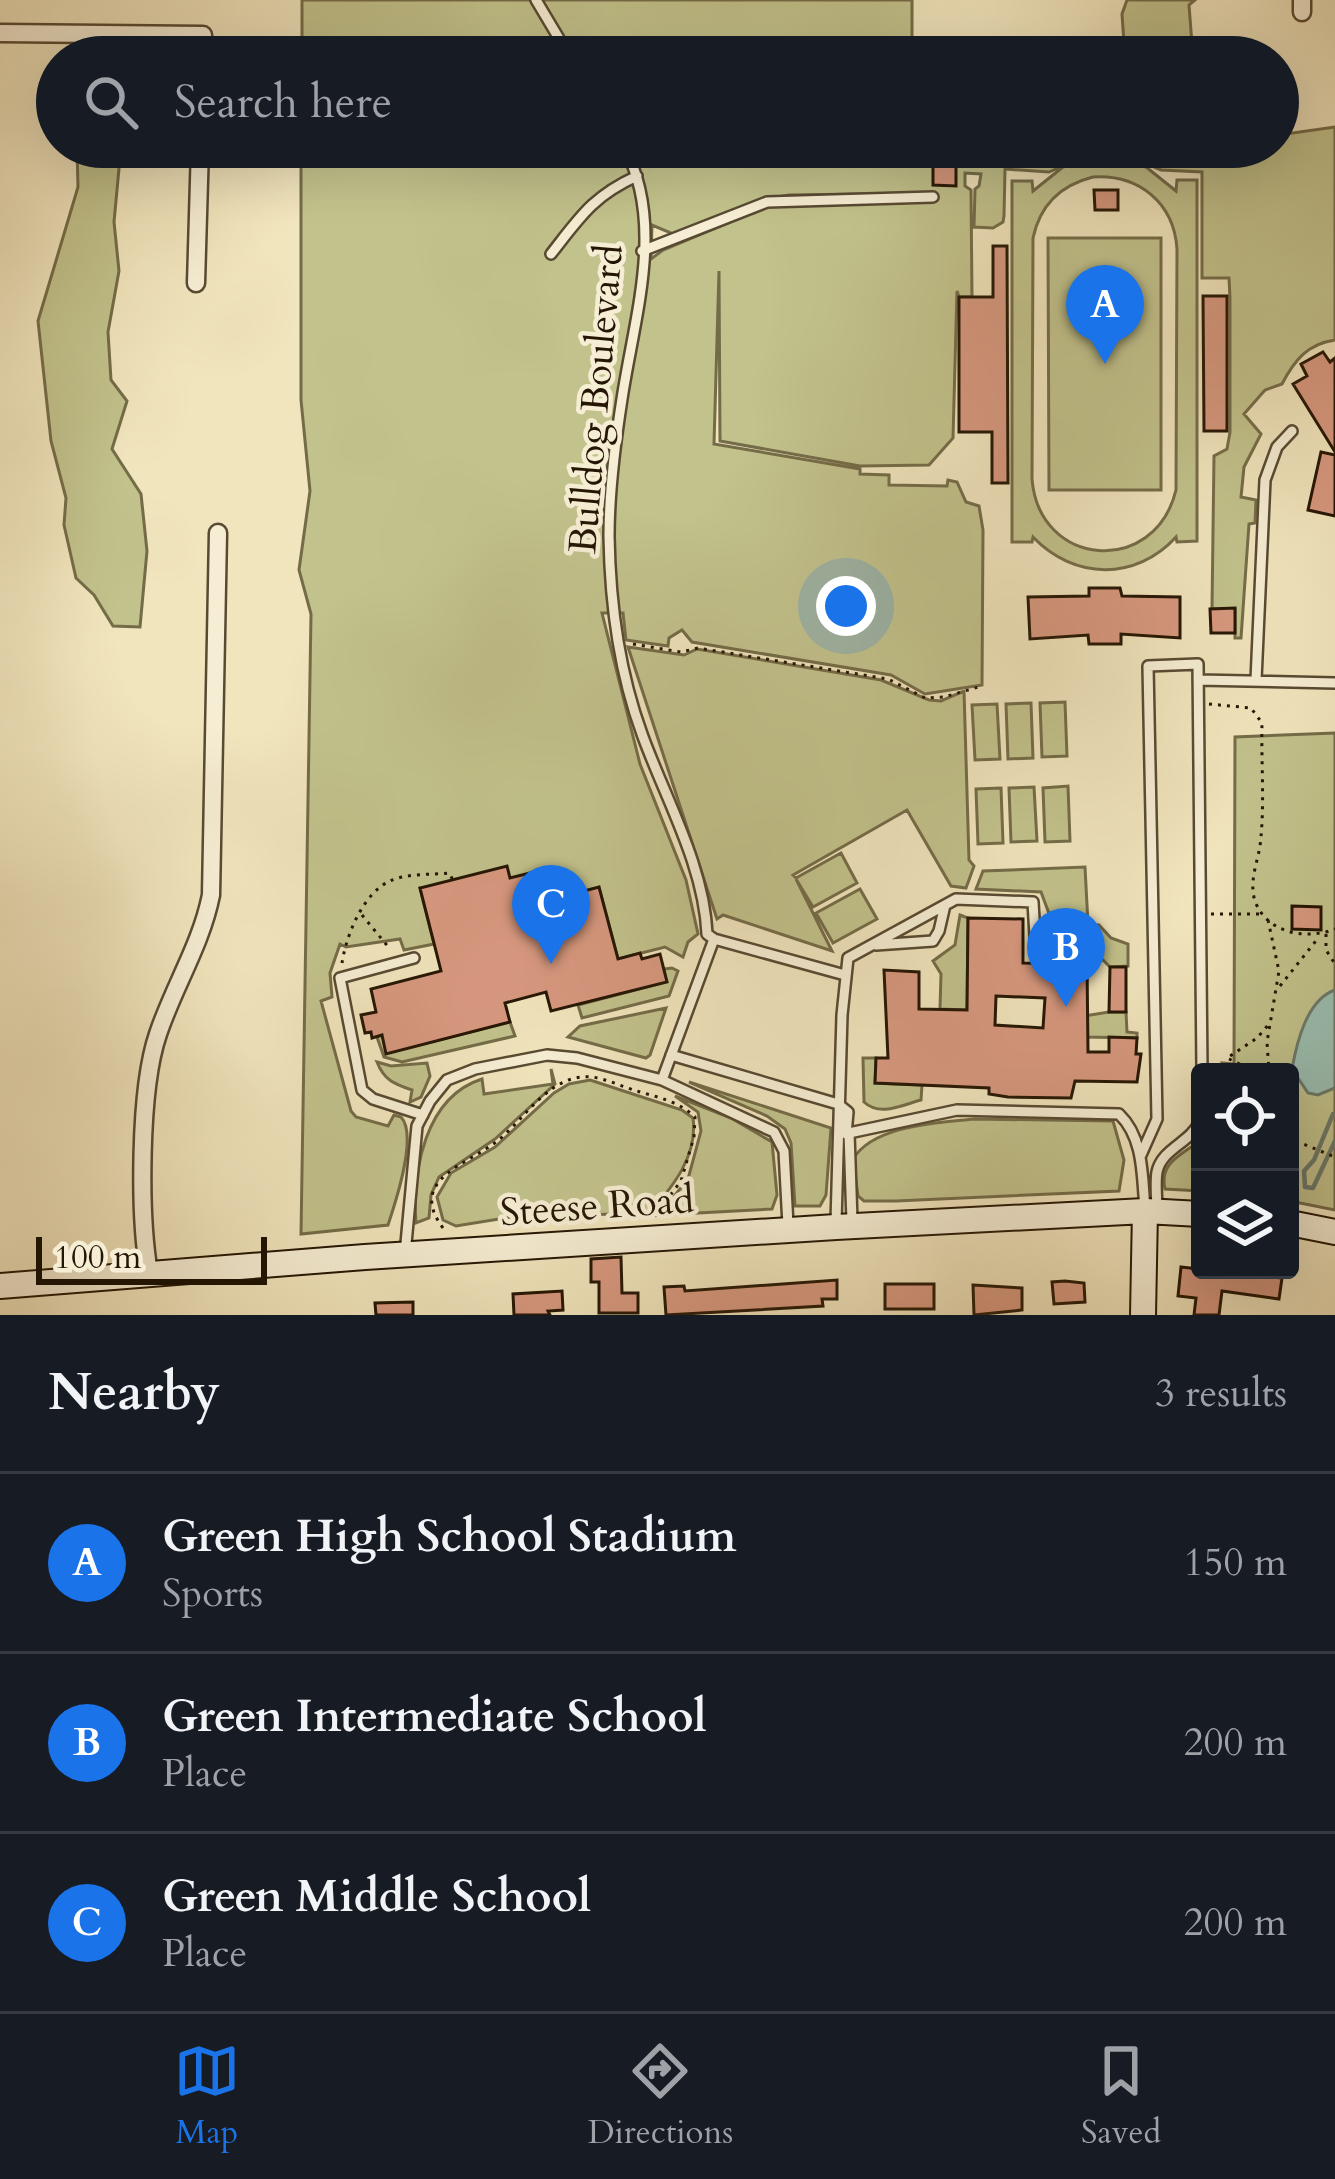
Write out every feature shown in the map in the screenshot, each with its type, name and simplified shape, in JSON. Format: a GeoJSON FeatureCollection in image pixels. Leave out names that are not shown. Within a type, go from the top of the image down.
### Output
{"type":"FeatureCollection","features":[{"type":"Feature","properties":{"kind":"street"},"geometry":{"type":"LineString","coordinates":[[0,33],[203,36]]}},
{"type":"Feature","properties":{"kind":"street"},"geometry":{"type":"LineString","coordinates":[[196,283],[199,168]]}},
{"type":"Feature","properties":{"kind":"street"},"geometry":{"type":"LineString","coordinates":[[149,1274],[145,1220],[148,1074],[157,1036],[201,935],[211,895],[218,533]]}},
{"type":"Feature","properties":{"kind":"street"},"geometry":{"type":"LineString","coordinates":[[1143,1315],[1151,1211]]}},
{"type":"Feature","properties":{"kind":"street","name":"Steese Road"},"geometry":{"type":"LineString","coordinates":[[0,1286],[789,1230],[1151,1211],[1191,1213]]}},
{"type":"Feature","properties":{"kind":"street"},"geometry":{"type":"LineString","coordinates":[[1299,1225],[1335,1232]]}},
{"type":"Feature","properties":{"kind":"lane"},"geometry":{"type":"LineString","coordinates":[[536,0],[557,36]]}},
{"type":"Feature","properties":{"kind":"lane","name":"Bulldog Boulevard"},"geometry":{"type":"LineString","coordinates":[[633,168],[643,195],[643,250],[611,484],[610,579],[619,644],[640,728],[704,899],[710,936]]}},
{"type":"Feature","properties":{"kind":"lane"},"geometry":{"type":"LineString","coordinates":[[551,254],[586,208],[606,190],[637,176]]}},
{"type":"Feature","properties":{"kind":"lane"},"geometry":{"type":"LineString","coordinates":[[643,250],[784,198],[933,197]]}},
{"type":"Feature","properties":{"kind":"lane"},"geometry":{"type":"LineString","coordinates":[[1256,680],[1264,480],[1277,447],[1292,431]]}},
{"type":"Feature","properties":{"kind":"lane"},"geometry":{"type":"LineString","coordinates":[[1141,1154],[1157,1119],[1148,666],[1198,664],[1202,1063]]}},
{"type":"Feature","properties":{"kind":"lane"},"geometry":{"type":"LineString","coordinates":[[1198,680],[1335,682]]}},
{"type":"Feature","properties":{"kind":"lane"},"geometry":{"type":"LineString","coordinates":[[838,1108],[848,958],[956,899],[1033,902],[1036,953]]}},
{"type":"Feature","properties":{"kind":"lane"},"geometry":{"type":"LineString","coordinates":[[870,945],[933,941],[945,905]]}},
{"type":"Feature","properties":{"kind":"lane"},"geometry":{"type":"LineString","coordinates":[[662,1080],[710,936],[844,975]]}},
{"type":"Feature","properties":{"kind":"lane"},"geometry":{"type":"LineString","coordinates":[[414,958],[340,978],[362,1090],[374,1099],[423,1114]]}},
{"type":"Feature","properties":{"kind":"lane"},"geometry":{"type":"LineString","coordinates":[[671,1054],[848,1112],[843,1134],[844,1227]]}},
{"type":"Feature","properties":{"kind":"lane"},"geometry":{"type":"LineString","coordinates":[[405,1255],[417,1126],[447,1080],[475,1069],[555,1056],[662,1080],[774,1132],[784,1151],[789,1230]]}},
{"type":"Feature","properties":{"kind":"lane"},"geometry":{"type":"LineString","coordinates":[[843,1134],[957,1110],[1115,1112],[1125,1118],[1141,1154],[1151,1211]]}},
{"type":"Feature","properties":{"kind":"lane"},"geometry":{"type":"LineString","coordinates":[[1151,1211],[1157,1170],[1171,1151],[1191,1137]]}},
{"type":"Feature","properties":{"kind":"path"},"geometry":{"type":"LineString","coordinates":[[619,644],[681,652],[698,648],[888,679],[925,698],[982,686]]}},
{"type":"Feature","properties":{"kind":"path"},"geometry":{"type":"LineString","coordinates":[[1198,704],[1251,708],[1262,723],[1260,844],[1253,887],[1278,957],[1269,1063]]}},
{"type":"Feature","properties":{"kind":"path"},"geometry":{"type":"LineString","coordinates":[[340,978],[346,939],[379,889],[395,878],[449,873],[453,880]]}},
{"type":"Feature","properties":{"kind":"path"},"geometry":{"type":"LineString","coordinates":[[361,914],[400,962]]}},
{"type":"Feature","properties":{"kind":"path"},"geometry":{"type":"LineString","coordinates":[[1204,914],[1265,917],[1296,934],[1335,929]]}},
{"type":"Feature","properties":{"kind":"path"},"geometry":{"type":"LineString","coordinates":[[1323,933],[1335,964]]}},
{"type":"Feature","properties":{"kind":"path"},"geometry":{"type":"LineString","coordinates":[[1279,987],[1323,933]]}},
{"type":"Feature","properties":{"kind":"path"},"geometry":{"type":"LineString","coordinates":[[1227,1058],[1270,1023]]}},
{"type":"Feature","properties":{"kind":"path"},"geometry":{"type":"LineString","coordinates":[[555,1056],[557,1085]]}},
{"type":"Feature","properties":{"kind":"path"},"geometry":{"type":"LineString","coordinates":[[1217,1058],[1237,1063]]}},
{"type":"Feature","properties":{"kind":"path"},"geometry":{"type":"LineString","coordinates":[[443,1228],[433,1207],[437,1184],[450,1170],[496,1142],[557,1085],[592,1077],[668,1101],[695,1117],[681,1181],[653,1218]]}},
{"type":"Feature","properties":{"kind":"path"},"geometry":{"type":"LineString","coordinates":[[1299,1145],[1335,1157]]}},
{"type":"Feature","properties":{"kind":"green space"},"geometry":{"type":"Polygon","coordinates":[[[302,0],[912,0],[912,36],[302,36],[302,0]]]}},
{"type":"Feature","properties":{"kind":"green space"},"geometry":{"type":"Polygon","coordinates":[[[1127,0],[1195,0],[1189,5],[1191,36],[1124,36],[1122,14],[1127,0]]]}},
{"type":"Feature","properties":{"kind":"green space"},"geometry":{"type":"Polygon","coordinates":[[[1335,127],[1335,340],[1302,355],[1282,384],[1265,390],[1244,414],[1261,434],[1244,467],[1241,497],[1256,500],[1255,523],[1249,524],[1241,638],[1235,638],[1235,609],[1212,609],[1214,456],[1227,449],[1230,432],[1229,278],[1202,278],[1202,172],[1156,168],[1299,168],[1299,132],[1335,127]]]}},
{"type":"Feature","properties":{"kind":"green space"},"geometry":{"type":"Polygon","coordinates":[[[78,168],[119,168],[114,222],[119,271],[108,332],[111,380],[127,401],[112,449],[141,494],[147,551],[140,627],[113,626],[94,595],[76,578],[64,525],[66,498],[51,441],[38,321],[78,187],[78,168]]]}},
{"type":"Feature","properties":{"kind":"green space"},"geometry":{"type":"Polygon","coordinates":[[[301,168],[1058,168],[1049,172],[1005,169],[1003,222],[993,228],[974,227],[975,189],[981,174],[965,173],[965,186],[971,190],[972,297],[959,297],[957,291],[953,438],[929,465],[860,466],[720,441],[719,271],[714,444],[860,469],[860,474],[889,475],[889,485],[957,482],[966,502],[979,506],[983,530],[982,685],[925,694],[891,675],[692,642],[682,630],[669,638],[668,646],[626,640],[623,613],[602,613],[640,764],[686,880],[698,934],[688,942],[683,957],[665,947],[618,959],[599,887],[558,898],[510,878],[420,888],[434,944],[404,950],[400,939],[340,944],[330,973],[332,997],[321,1001],[351,1111],[356,1117],[388,1126],[394,1115],[401,1117],[406,1126],[406,1153],[388,1225],[301,1234],[311,614],[299,570],[310,491],[301,400],[301,168]],[[932,193],[789,195],[761,200],[673,234],[652,225],[651,259],[771,205],[932,202],[932,193]]]}},
{"type":"Feature","properties":{"kind":"green space"},"geometry":{"type":"Polygon","coordinates":[[[1062,168],[1147,168],[1176,191],[1177,180],[1197,180],[1197,541],[1177,542],[1176,537],[1143,562],[1124,568],[1105,570],[1067,561],[1033,537],[1032,542],[1012,542],[1012,181],[1032,181],[1033,191],[1062,168]],[[1093,177],[1071,185],[1047,206],[1033,238],[1032,479],[1039,509],[1054,530],[1075,545],[1099,551],[1146,538],[1164,518],[1176,490],[1177,249],[1161,205],[1139,186],[1093,177]]]}},
{"type":"Feature","properties":{"kind":"green space"},"geometry":{"type":"Polygon","coordinates":[[[1048,238],[1161,238],[1161,490],[1049,490],[1048,238]]]}},
{"type":"Feature","properties":{"kind":"green space"},"geometry":{"type":"Polygon","coordinates":[[[628,647],[684,655],[697,649],[881,680],[929,700],[941,701],[964,691],[969,860],[974,866],[966,888],[951,886],[907,810],[793,875],[796,878],[841,853],[857,883],[813,907],[796,879],[832,951],[723,915],[717,919],[628,647]]]}},
{"type":"Feature","properties":{"kind":"green space"},"geometry":{"type":"Polygon","coordinates":[[[1065,702],[1067,756],[1042,757],[1040,703],[1065,702]]]}},
{"type":"Feature","properties":{"kind":"green space"},"geometry":{"type":"Polygon","coordinates":[[[1031,703],[1033,758],[1008,759],[1006,704],[1031,703]]]}},
{"type":"Feature","properties":{"kind":"green space"},"geometry":{"type":"Polygon","coordinates":[[[997,704],[1000,759],[975,760],[972,705],[997,704]]]}},
{"type":"Feature","properties":{"kind":"green space"},"geometry":{"type":"Polygon","coordinates":[[[1335,733],[1335,1210],[1299,1203],[1299,1063],[1234,1063],[1235,737],[1335,733]]]}},
{"type":"Feature","properties":{"kind":"green space"},"geometry":{"type":"Polygon","coordinates":[[[1068,786],[1070,841],[1045,842],[1043,788],[1068,786]]]}},
{"type":"Feature","properties":{"kind":"green space"},"geometry":{"type":"Polygon","coordinates":[[[1034,787],[1037,841],[1011,842],[1009,788],[1034,787]]]}},
{"type":"Feature","properties":{"kind":"green space"},"geometry":{"type":"Polygon","coordinates":[[[1001,788],[1003,843],[978,844],[976,789],[1001,788]]]}},
{"type":"Feature","properties":{"kind":"green space"},"geometry":{"type":"Polygon","coordinates":[[[1085,867],[1088,924],[1099,925],[1111,938],[1128,944],[1128,966],[1110,967],[1101,958],[1072,957],[1060,943],[1041,892],[976,889],[983,871],[1085,867]]]}},
{"type":"Feature","properties":{"kind":"green space"},"geometry":{"type":"Polygon","coordinates":[[[860,889],[877,919],[833,943],[816,913],[860,889]]]}},
{"type":"Feature","properties":{"kind":"green space"},"geometry":{"type":"Polygon","coordinates":[[[960,915],[968,918],[967,1010],[940,1009],[941,974],[933,961],[955,945],[960,915]]]}},
{"type":"Feature","properties":{"kind":"green space"},"geometry":{"type":"Polygon","coordinates":[[[664,969],[678,971],[669,996],[582,1018],[578,1005],[666,982],[664,969]]]}},
{"type":"Feature","properties":{"kind":"green space"},"geometry":{"type":"Polygon","coordinates":[[[666,1008],[646,1058],[568,1037],[580,1026],[666,1008]]]}},
{"type":"Feature","properties":{"kind":"green space"},"geometry":{"type":"Polygon","coordinates":[[[1126,1012],[1127,1032],[1137,1033],[1137,1038],[1084,1037],[1084,1016],[1126,1012]]]}},
{"type":"Feature","properties":{"kind":"green space"},"geometry":{"type":"Polygon","coordinates":[[[510,1022],[515,1036],[402,1062],[384,1057],[377,1037],[382,1035],[387,1053],[510,1022]]]}},
{"type":"Feature","properties":{"kind":"green space"},"geometry":{"type":"Polygon","coordinates":[[[863,1058],[876,1058],[875,1083],[922,1085],[921,1100],[884,1109],[864,1102],[863,1058]]]}},
{"type":"Feature","properties":{"kind":"green space"},"geometry":{"type":"Polygon","coordinates":[[[377,1062],[391,1066],[427,1063],[430,1076],[421,1097],[410,1102],[412,1090],[390,1080],[377,1062]]]}},
{"type":"Feature","properties":{"kind":"green space"},"geometry":{"type":"Polygon","coordinates":[[[551,1069],[555,1084],[495,1139],[439,1177],[429,1218],[416,1223],[420,1159],[447,1102],[482,1079],[484,1094],[553,1084],[551,1069]]]}},
{"type":"Feature","properties":{"kind":"green space"},"geometry":{"type":"Polygon","coordinates":[[[590,1080],[682,1110],[693,1118],[688,1158],[650,1213],[511,1217],[456,1226],[443,1220],[437,1197],[451,1173],[495,1147],[554,1093],[590,1080]]]}},
{"type":"Feature","properties":{"kind":"green space"},"geometry":{"type":"Polygon","coordinates":[[[689,1082],[831,1128],[826,1195],[820,1206],[795,1206],[791,1143],[785,1129],[767,1116],[689,1082]]]}},
{"type":"Feature","properties":{"kind":"green space"},"geometry":{"type":"Polygon","coordinates":[[[675,1096],[731,1118],[772,1142],[777,1195],[772,1209],[659,1215],[688,1179],[701,1131],[698,1112],[675,1096]]]}},
{"type":"Feature","properties":{"kind":"green space"},"geometry":{"type":"Polygon","coordinates":[[[974,1119],[1113,1121],[1124,1160],[1119,1191],[896,1201],[864,1201],[858,1196],[853,1159],[876,1139],[925,1124],[974,1119]]]}},
{"type":"Feature","properties":{"kind":"green space"},"geometry":{"type":"Polygon","coordinates":[[[1191,1147],[1191,1190],[1165,1189],[1165,1172],[1191,1147]]]}},
{"type":"Feature","properties":{"kind":"water"},"geometry":{"type":"Polygon","coordinates":[[[1335,990],[1335,1088],[1318,1095],[1308,1093],[1299,1080],[1299,1063],[1293,1063],[1310,1012],[1335,990]]]}},
{"type":"Feature","properties":{"kind":"building"},"geometry":{"type":"Polygon","coordinates":[[[933,168],[956,168],[956,186],[933,185],[933,168]]]}},
{"type":"Feature","properties":{"kind":"building"},"geometry":{"type":"Polygon","coordinates":[[[1094,190],[1118,190],[1118,210],[1095,210],[1094,190]]]}},
{"type":"Feature","properties":{"kind":"building"},"geometry":{"type":"Polygon","coordinates":[[[993,246],[1007,246],[1008,483],[992,483],[992,432],[959,432],[959,297],[993,297],[993,246]]]}},
{"type":"Feature","properties":{"kind":"building"},"geometry":{"type":"Polygon","coordinates":[[[1203,296],[1227,296],[1227,431],[1204,431],[1203,296]]]}},
{"type":"Feature","properties":{"kind":"building"},"geometry":{"type":"Polygon","coordinates":[[[1323,352],[1330,362],[1335,358],[1335,452],[1293,384],[1307,376],[1301,364],[1323,352]]]}},
{"type":"Feature","properties":{"kind":"building"},"geometry":{"type":"Polygon","coordinates":[[[1321,452],[1335,455],[1335,516],[1308,510],[1321,452]]]}},
{"type":"Feature","properties":{"kind":"building"},"geometry":{"type":"Polygon","coordinates":[[[1089,588],[1120,588],[1122,596],[1180,597],[1180,638],[1121,634],[1121,644],[1089,644],[1088,635],[1030,639],[1028,597],[1089,596],[1089,588]]]}},
{"type":"Feature","properties":{"kind":"building"},"geometry":{"type":"Polygon","coordinates":[[[1235,608],[1235,633],[1211,633],[1210,609],[1235,608]]]}},
{"type":"Feature","properties":{"kind":"building"},"geometry":{"type":"Polygon","coordinates":[[[507,866],[510,878],[550,868],[558,898],[599,887],[618,959],[660,954],[667,982],[551,1011],[546,992],[505,1003],[510,1022],[386,1054],[382,1035],[372,1038],[371,1032],[365,1033],[361,1015],[376,1012],[371,989],[441,971],[420,888],[507,866]]]}},
{"type":"Feature","properties":{"kind":"building"},"geometry":{"type":"Polygon","coordinates":[[[1292,906],[1321,907],[1321,930],[1292,929],[1292,906]]]}},
{"type":"Feature","properties":{"kind":"building"},"geometry":{"type":"Polygon","coordinates":[[[968,918],[1023,919],[1023,963],[1087,964],[1088,1052],[1109,1052],[1109,1037],[1137,1038],[1136,1054],[1141,1054],[1137,1082],[1075,1081],[1071,1098],[1008,1097],[989,1094],[989,1088],[875,1083],[876,1058],[888,1058],[884,970],[919,972],[919,1009],[967,1010],[968,918]],[[996,996],[995,1025],[1043,1028],[1045,998],[996,996]]]}},
{"type":"Feature","properties":{"kind":"building"},"geometry":{"type":"Polygon","coordinates":[[[1110,967],[1126,967],[1126,1012],[1109,1012],[1110,967]]]}},
{"type":"Feature","properties":{"kind":"building"},"geometry":{"type":"Polygon","coordinates":[[[621,1257],[622,1293],[638,1293],[638,1313],[599,1313],[599,1282],[591,1282],[591,1259],[621,1257]]]}},
{"type":"Feature","properties":{"kind":"building"},"geometry":{"type":"Polygon","coordinates":[[[1181,1267],[1191,1268],[1191,1279],[1282,1279],[1279,1299],[1222,1291],[1219,1315],[1194,1315],[1196,1298],[1178,1296],[1181,1267]]]}},
{"type":"Feature","properties":{"kind":"building"},"geometry":{"type":"Polygon","coordinates":[[[837,1280],[837,1299],[822,1299],[823,1306],[666,1315],[664,1287],[684,1286],[685,1291],[837,1280]]]}},
{"type":"Feature","properties":{"kind":"building"},"geometry":{"type":"Polygon","coordinates":[[[1052,1282],[1084,1283],[1085,1302],[1054,1304],[1052,1282]]]}},
{"type":"Feature","properties":{"kind":"building"},"geometry":{"type":"Polygon","coordinates":[[[885,1284],[934,1284],[934,1309],[885,1309],[885,1284]]]}},
{"type":"Feature","properties":{"kind":"building"},"geometry":{"type":"Polygon","coordinates":[[[973,1285],[1022,1288],[1022,1310],[974,1315],[973,1285]]]}},
{"type":"Feature","properties":{"kind":"building"},"geometry":{"type":"Polygon","coordinates":[[[562,1291],[563,1310],[548,1311],[550,1315],[514,1315],[513,1294],[562,1291]]]}},
{"type":"Feature","properties":{"kind":"building"},"geometry":{"type":"Polygon","coordinates":[[[413,1302],[413,1315],[376,1315],[375,1303],[413,1302]]]}},
{"type":"Feature","properties":{"kind":"waterway"},"geometry":{"type":"LineString","coordinates":[[1333,1114],[1314,1160],[1304,1171],[1305,1187],[1313,1188],[1335,1141]]}},
{"type":"Feature","properties":{"kind":"place","name":"Green High School Stadium"},"geometry":{"type":"Point","coordinates":[1105,364]}},
{"type":"Feature","properties":{"kind":"place","name":"Green Middle School"},"geometry":{"type":"Point","coordinates":[551,964]}},
{"type":"Feature","properties":{"kind":"place","name":"Green Intermediate School"},"geometry":{"type":"Point","coordinates":[1066,1007]}}]}
